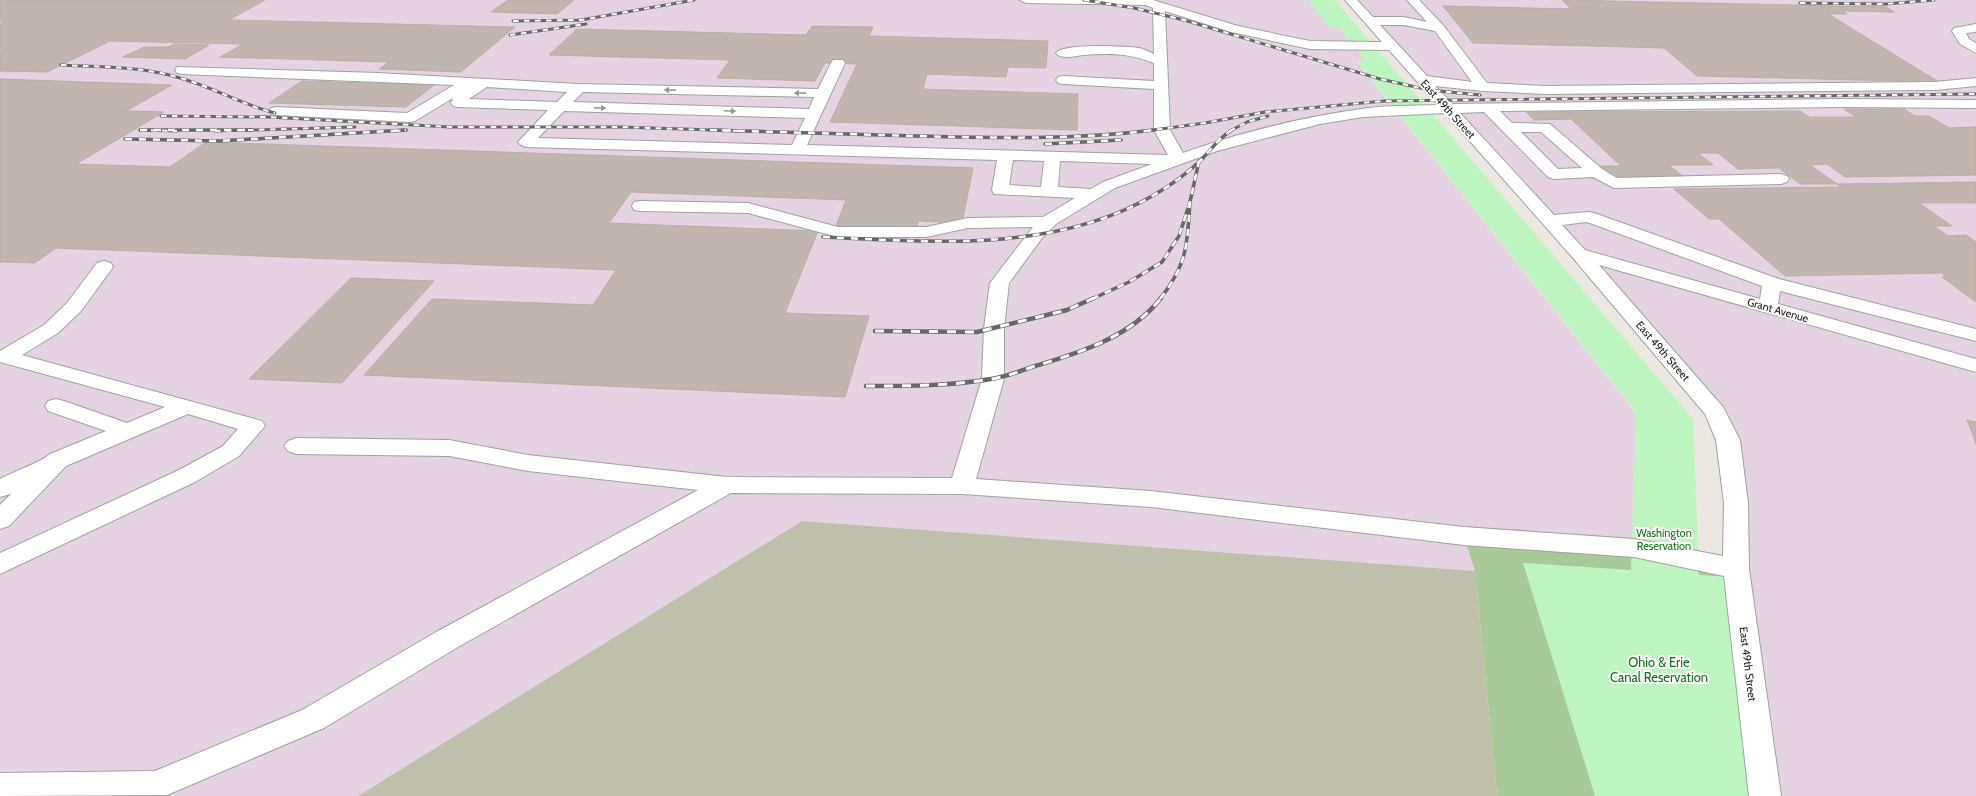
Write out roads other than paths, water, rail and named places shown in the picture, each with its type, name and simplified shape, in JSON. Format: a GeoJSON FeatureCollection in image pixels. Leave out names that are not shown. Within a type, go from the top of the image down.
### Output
{"type":"FeatureCollection","features":[{"type":"Feature","properties":{"kind":"street"},"geometry":{"type":"LineString","coordinates":[[1026,0],[1147,2],[1235,29],[1310,45],[1391,34],[1426,35],[1438,28]]}},
{"type":"Feature","properties":{"kind":"street","name":"East 49th Street"},"geometry":{"type":"LineString","coordinates":[[1351,0],[1391,34],[1422,80],[1447,109],[1496,138],[1549,221],[1715,412],[1728,440],[1736,503],[1736,569],[1766,796]]}},
{"type":"Feature","properties":{"kind":"street"},"geometry":{"type":"LineString","coordinates":[[1413,0],[1438,28],[1483,87]]}},
{"type":"Feature","properties":{"kind":"street"},"geometry":{"type":"LineString","coordinates":[[1159,6],[1162,130],[1179,160]]}},
{"type":"Feature","properties":{"kind":"street"},"geometry":{"type":"LineString","coordinates":[[1391,34],[1404,21],[1438,28]]}},
{"type":"Feature","properties":{"kind":"street"},"geometry":{"type":"LineString","coordinates":[[1976,28],[1958,31],[1964,41],[1976,49]]}},
{"type":"Feature","properties":{"kind":"street"},"geometry":{"type":"LineString","coordinates":[[1063,53],[1106,49],[1138,52],[1160,61]]}},
{"type":"Feature","properties":{"kind":"street"},"geometry":{"type":"LineString","coordinates":[[798,150],[822,93],[838,63]]}},
{"type":"Feature","properties":{"kind":"street"},"geometry":{"type":"LineString","coordinates":[[182,70],[486,82],[579,88],[822,93]]}},
{"type":"Feature","properties":{"kind":"street"},"geometry":{"type":"LineString","coordinates":[[1063,80],[1160,85]]}},
{"type":"Feature","properties":{"kind":"street"},"geometry":{"type":"LineString","coordinates":[[1422,80],[1483,87],[1553,90],[1919,87],[1976,82]]}},
{"type":"Feature","properties":{"kind":"street"},"geometry":{"type":"LineString","coordinates":[[276,111],[410,118],[470,82]]}},
{"type":"Feature","properties":{"kind":"street"},"geometry":{"type":"LineString","coordinates":[[486,82],[458,99],[458,103],[814,114]]}},
{"type":"Feature","properties":{"kind":"street"},"geometry":{"type":"LineString","coordinates":[[579,88],[526,142],[1179,160]]}},
{"type":"Feature","properties":{"kind":"street"},"geometry":{"type":"LineString","coordinates":[[962,486],[993,379],[994,328],[1000,283],[1036,234],[1048,222],[1109,185],[1212,148],[1319,120],[1363,113],[1488,107],[1843,103],[1976,104]]}},
{"type":"Feature","properties":{"kind":"street"},"geometry":{"type":"LineString","coordinates":[[1488,107],[1496,138]]}},
{"type":"Feature","properties":{"kind":"street"},"geometry":{"type":"LineString","coordinates":[[1496,138],[1545,127],[1596,172],[1614,183],[1780,179]]}},
{"type":"Feature","properties":{"kind":"street"},"geometry":{"type":"LineString","coordinates":[[1496,138],[1522,141],[1554,174],[1596,172]]}},
{"type":"Feature","properties":{"kind":"street"},"geometry":{"type":"LineString","coordinates":[[1006,156],[1000,190],[1094,194]]}},
{"type":"Feature","properties":{"kind":"street"},"geometry":{"type":"LineString","coordinates":[[1049,192],[1052,157]]}},
{"type":"Feature","properties":{"kind":"street"},"geometry":{"type":"LineString","coordinates":[[640,206],[748,208],[838,232],[926,232],[968,223],[1048,222]]}},
{"type":"Feature","properties":{"kind":"street"},"geometry":{"type":"LineString","coordinates":[[1549,221],[1588,217],[1772,283],[1976,336]]}},
{"type":"Feature","properties":{"kind":"street","name":"Grant Avenue"},"geometry":{"type":"LineString","coordinates":[[1579,254],[1976,366]]}},
{"type":"Feature","properties":{"kind":"street"},"geometry":{"type":"LineString","coordinates":[[2,356],[51,329],[74,307],[104,267]]}},
{"type":"Feature","properties":{"kind":"street"},"geometry":{"type":"LineString","coordinates":[[1768,307],[1772,283]]}},
{"type":"Feature","properties":{"kind":"street"},"geometry":{"type":"LineString","coordinates":[[0,564],[187,476],[231,451],[254,426],[187,406],[2,356]]}},
{"type":"Feature","properties":{"kind":"street"},"geometry":{"type":"LineString","coordinates":[[56,406],[128,431]]}},
{"type":"Feature","properties":{"kind":"street"},"geometry":{"type":"LineString","coordinates":[[0,489],[58,460],[187,406]]}},
{"type":"Feature","properties":{"kind":"street"},"geometry":{"type":"LineString","coordinates":[[296,446],[449,448],[528,463],[727,485],[962,486],[1151,499],[1464,536],[1634,548],[1696,559],[1736,569]]}},
{"type":"Feature","properties":{"kind":"street"},"geometry":{"type":"LineString","coordinates":[[0,520],[58,460]]}},
{"type":"Feature","properties":{"kind":"street"},"geometry":{"type":"LineString","coordinates":[[0,787],[22,788],[156,785],[313,719],[448,639],[727,485]]}},
{"type":"Feature","properties":{"kind":"railway"},"geometry":{"type":"LineString","coordinates":[[513,21],[581,20],[694,0]]}},
{"type":"Feature","properties":{"kind":"railway"},"geometry":{"type":"LineString","coordinates":[[1084,0],[1134,8],[1184,20],[1380,79],[1429,90],[1480,95]]}},
{"type":"Feature","properties":{"kind":"railway"},"geometry":{"type":"LineString","coordinates":[[1800,3],[1886,4],[1934,0]]}},
{"type":"Feature","properties":{"kind":"railway"},"geometry":{"type":"LineString","coordinates":[[510,35],[586,24]]}},
{"type":"Feature","properties":{"kind":"railway"},"geometry":{"type":"LineString","coordinates":[[61,65],[136,69],[165,74],[204,86],[263,110],[275,113]]}},
{"type":"Feature","properties":{"kind":"railway"},"geometry":{"type":"LineString","coordinates":[[1152,130],[1205,123],[1265,112],[1384,101],[1976,94]]}},
{"type":"Feature","properties":{"kind":"railway"},"geometry":{"type":"LineString","coordinates":[[161,116],[268,117],[450,127],[620,127],[742,131]]}},
{"type":"Feature","properties":{"kind":"railway"},"geometry":{"type":"LineString","coordinates":[[1230,131],[1247,122],[1268,116]]}},
{"type":"Feature","properties":{"kind":"railway"},"geometry":{"type":"LineString","coordinates":[[250,130],[355,127]]}},
{"type":"Feature","properties":{"kind":"railway"},"geometry":{"type":"LineString","coordinates":[[177,131],[140,130],[250,130]]}},
{"type":"Feature","properties":{"kind":"railway"},"geometry":{"type":"LineString","coordinates":[[215,131],[250,130]]}},
{"type":"Feature","properties":{"kind":"railway"},"geometry":{"type":"LineString","coordinates":[[125,139],[219,141],[406,130],[395,131]]}},
{"type":"Feature","properties":{"kind":"railway"},"geometry":{"type":"LineString","coordinates":[[710,130],[742,131]]}},
{"type":"Feature","properties":{"kind":"railway"},"geometry":{"type":"LineString","coordinates":[[742,131],[1005,138],[1064,137],[1152,130]]}},
{"type":"Feature","properties":{"kind":"railway"},"geometry":{"type":"LineString","coordinates":[[1146,131],[1152,130]]}},
{"type":"Feature","properties":{"kind":"railway"},"geometry":{"type":"LineString","coordinates":[[1199,162],[1220,139],[1232,130]]}},
{"type":"Feature","properties":{"kind":"railway"},"geometry":{"type":"LineString","coordinates":[[1045,144],[1121,140]]}},
{"type":"Feature","properties":{"kind":"railway"},"geometry":{"type":"LineString","coordinates":[[823,237],[907,241],[993,240],[1035,235],[1076,227],[1116,214],[1154,195],[1199,162]]}},
{"type":"Feature","properties":{"kind":"railway"},"geometry":{"type":"LineString","coordinates":[[1190,202],[1199,162]]}},
{"type":"Feature","properties":{"kind":"railway"},"geometry":{"type":"LineString","coordinates":[[1092,299],[1129,282],[1162,262],[1179,236],[1190,202]]}},
{"type":"Feature","properties":{"kind":"railway"},"geometry":{"type":"LineString","coordinates":[[1160,299],[1176,275],[1181,264],[1187,242],[1190,202]]}},
{"type":"Feature","properties":{"kind":"railway"},"geometry":{"type":"LineString","coordinates":[[875,331],[977,332],[1067,310],[1094,298]]}},
{"type":"Feature","properties":{"kind":"railway"},"geometry":{"type":"LineString","coordinates":[[866,386],[945,384],[1006,376],[1085,350],[1119,334],[1134,324],[1161,298]]}},
{"type":"Feature","properties":{"kind":"park label","name":"Washington Reservation"},"geometry":{"type":"Point","coordinates":[1664,539]}},
{"type":"Feature","properties":{"kind":"park label","name":"Ohio & Erie Canal Reservation"},"geometry":{"type":"Point","coordinates":[1659,670]}}]}
